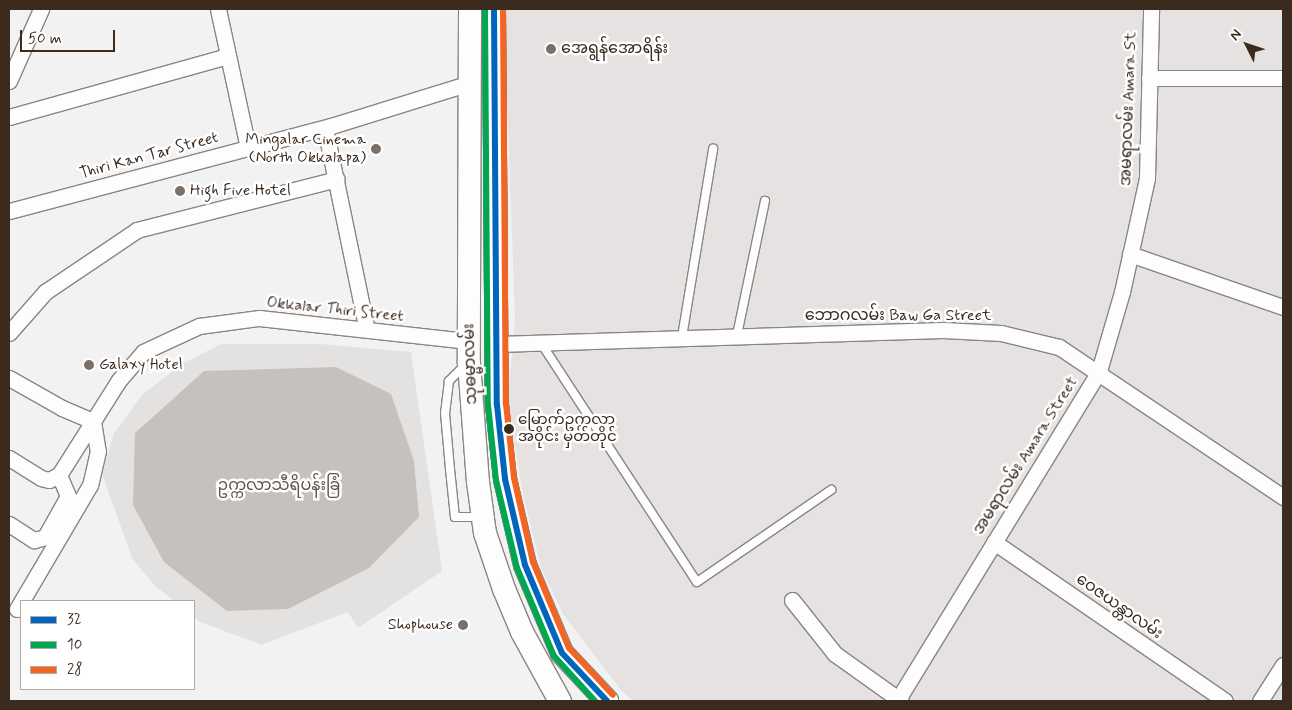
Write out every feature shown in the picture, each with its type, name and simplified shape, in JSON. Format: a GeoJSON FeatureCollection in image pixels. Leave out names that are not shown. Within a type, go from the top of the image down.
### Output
{"type":"FeatureCollection","features":[{"type":"Feature","properties":{"kind":"main road","name":"သုဓမ္မာလမ်း"},"geometry":{"type":"LineString","coordinates":[[470,9],[469,352],[478,482],[483,517],[504,589],[543,676],[560,701]]}},
{"type":"Feature","properties":{"kind":"main road","name":"သုဓမ္မာလမ်း"},"geometry":{"type":"LineString","coordinates":[[494,9],[497,405],[505,479],[525,565],[562,653],[608,701]]}},
{"type":"Feature","properties":{"kind":"main road"},"geometry":{"type":"LineString","coordinates":[[562,653],[584,701]]}},
{"type":"Feature","properties":{"kind":"main road"},"geometry":{"type":"LineString","coordinates":[[543,676],[572,701]]}},
{"type":"Feature","properties":{"kind":"street"},"geometry":{"type":"LineString","coordinates":[[9,81],[41,9]]}},
{"type":"Feature","properties":{"kind":"street"},"geometry":{"type":"LineString","coordinates":[[218,9],[248,148]]}},
{"type":"Feature","properties":{"kind":"street","name":"အမရာလမ်း Amara St"},"geometry":{"type":"LineString","coordinates":[[1139,210],[1146,178],[1151,9]]}},
{"type":"Feature","properties":{"kind":"street"},"geometry":{"type":"LineString","coordinates":[[9,117],[228,56]]}},
{"type":"Feature","properties":{"kind":"street"},"geometry":{"type":"LineString","coordinates":[[1149,78],[1283,78]]}},
{"type":"Feature","properties":{"kind":"street","name":"Thiri Kan Tar Street"},"geometry":{"type":"LineString","coordinates":[[9,211],[325,128],[470,87]]}},
{"type":"Feature","properties":{"kind":"street"},"geometry":{"type":"LineString","coordinates":[[325,128],[367,330]]}},
{"type":"Feature","properties":{"kind":"street"},"geometry":{"type":"LineString","coordinates":[[9,333],[45,292],[137,230],[337,179]]}},
{"type":"Feature","properties":{"kind":"street","name":"အမရာလမ်း Amara Street"},"geometry":{"type":"LineString","coordinates":[[899,701],[1099,371],[1130,254],[1139,210]]}},
{"type":"Feature","properties":{"kind":"street"},"geometry":{"type":"LineString","coordinates":[[1130,254],[1283,308]]}},
{"type":"Feature","properties":{"kind":"street","name":"Okkalar Thiri Street"},"geometry":{"type":"LineString","coordinates":[[60,475],[119,380],[143,352],[199,326],[259,318],[367,330],[469,352]]}},
{"type":"Feature","properties":{"kind":"street","name":"ဘောဂလမ်း Baw Ga Street"},"geometry":{"type":"LineString","coordinates":[[497,344],[943,330],[1001,333],[1059,347],[1099,371],[1283,497]]}},
{"type":"Feature","properties":{"kind":"street"},"geometry":{"type":"LineString","coordinates":[[9,378],[62,408],[93,421],[98,451],[90,485],[21,600]]}},
{"type":"Feature","properties":{"kind":"street"},"geometry":{"type":"LineString","coordinates":[[9,458],[41,478],[49,480],[60,475],[68,496],[45,537],[34,540],[9,524]]}},
{"type":"Feature","properties":{"kind":"street","name":"ဝေဇယန္တာလမ်း"},"geometry":{"type":"LineString","coordinates":[[994,542],[1225,701]]}},
{"type":"Feature","properties":{"kind":"street"},"geometry":{"type":"LineString","coordinates":[[792,600],[836,654],[899,701]]}},
{"type":"Feature","properties":{"kind":"street"},"geometry":{"type":"LineString","coordinates":[[16,609],[20,602]]}},
{"type":"Feature","properties":{"kind":"street"},"geometry":{"type":"LineString","coordinates":[[1260,701],[1283,665]]}},
{"type":"Feature","properties":{"kind":"lane"},"geometry":{"type":"LineString","coordinates":[[682,337],[713,149]]}},
{"type":"Feature","properties":{"kind":"lane"},"geometry":{"type":"LineString","coordinates":[[736,335],[765,201]]}},
{"type":"Feature","properties":{"kind":"lane"},"geometry":{"type":"LineString","coordinates":[[540,342],[697,582],[831,490]]}},
{"type":"Feature","properties":{"kind":"lane"},"geometry":{"type":"LineString","coordinates":[[469,352],[449,381],[445,422],[455,517],[483,517]]}},
{"type":"Feature","properties":{"kind":"lane"},"geometry":{"type":"LineString","coordinates":[[478,482],[505,479]]}},
{"type":"Feature","properties":{"kind":"shaded area"},"geometry":{"type":"Polygon","coordinates":[[[504,9],[1283,9],[1283,701],[633,701],[621,690],[563,614],[541,568],[522,490],[508,399],[515,320],[504,9]]]}},
{"type":"Feature","properties":{"kind":"shaded area","name":"ဥက္ကလာသီရိပန်းခြံ"},"geometry":{"type":"Polygon","coordinates":[[[336,367],[391,394],[414,461],[419,517],[369,568],[288,609],[227,611],[164,562],[133,505],[135,433],[204,371],[336,367]]]}},
{"type":"Feature","properties":{"kind":"green space","name":"ဥက္ကလာသီရိပန်းခြံ"},"geometry":{"type":"Polygon","coordinates":[[[221,344],[320,344],[411,352],[442,571],[358,628],[348,612],[261,645],[198,621],[195,618],[195,600],[173,600],[154,585],[132,558],[102,474],[114,433],[142,395],[182,364],[221,344]]]}},
{"type":"Feature","properties":{"kind":"transit line","name":"10"},"geometry":{"type":"LineString","coordinates":[[485,9],[488,405],[496,480],[517,568],[554,656],[595,701]]}},
{"type":"Feature","properties":{"kind":"transit line","name":"32"},"geometry":{"type":"LineString","coordinates":[[494,9],[497,405],[505,479],[525,565],[562,653],[607,701]]}},
{"type":"Feature","properties":{"kind":"transit line","name":"28"},"geometry":{"type":"LineString","coordinates":[[503,9],[506,404],[514,478],[533,562],[569,648],[613,695]]}},
{"type":"Feature","properties":{"kind":"place","name":"အေရွန်အောရိန်း"},"geometry":{"type":"Point","coordinates":[551,49]}},
{"type":"Feature","properties":{"kind":"place","name":"Mingalar Cinema (North Okkalapa)"},"geometry":{"type":"Point","coordinates":[376,149]}},
{"type":"Feature","properties":{"kind":"place","name":"High Five Hotel"},"geometry":{"type":"Point","coordinates":[180,191]}},
{"type":"Feature","properties":{"kind":"place","name":"Galaxy Hotel"},"geometry":{"type":"Point","coordinates":[89,365]}},
{"type":"Feature","properties":{"kind":"place","name":"မြောက်ဥက္ကလာ အဝိုင်း မှတ်တိုင်"},"geometry":{"type":"Point","coordinates":[509,429]}},
{"type":"Feature","properties":{"kind":"place","name":"Shophouse"},"geometry":{"type":"Point","coordinates":[463,625]}}]}
